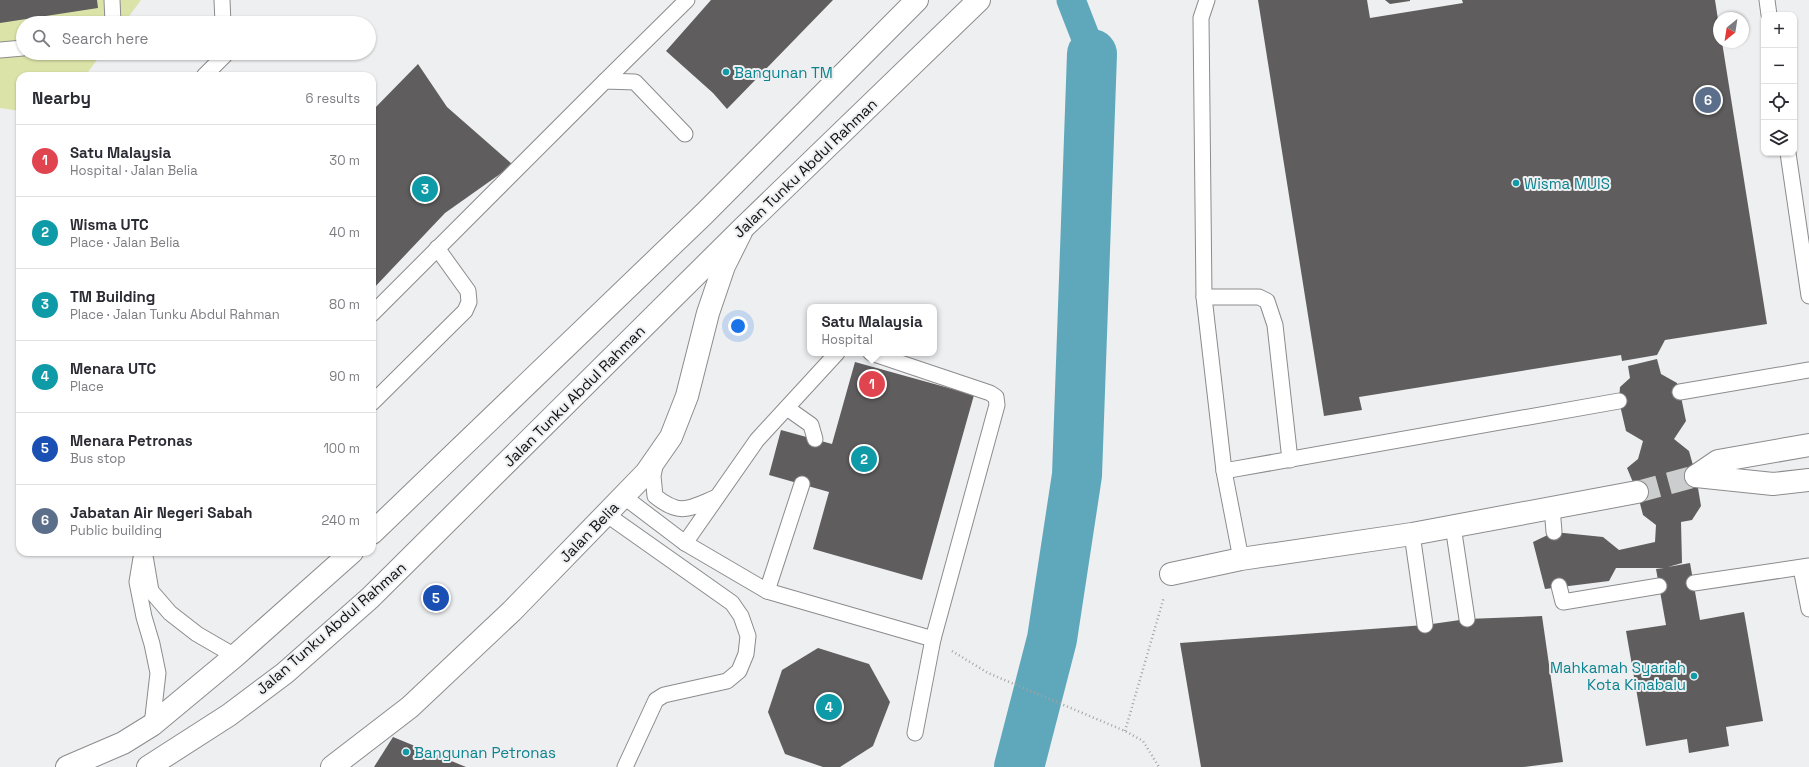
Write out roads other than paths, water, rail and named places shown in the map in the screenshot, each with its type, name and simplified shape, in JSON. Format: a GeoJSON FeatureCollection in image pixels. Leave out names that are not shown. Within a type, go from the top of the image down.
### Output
{"type":"FeatureCollection","features":[{"type":"Feature","properties":{"kind":"main road"},"geometry":{"type":"LineString","coordinates":[[376,529],[704,214],[917,0]]}},
{"type":"Feature","properties":{"kind":"main road","name":"Jalan Tunku Abdul Rahman"},"geometry":{"type":"LineString","coordinates":[[148,767],[229,715],[285,673],[370,598],[744,227],[979,0]]}},
{"type":"Feature","properties":{"kind":"main road","name":"Jalan Belia"},"geometry":{"type":"LineString","coordinates":[[332,767],[410,706],[512,611],[646,473],[671,437],[687,396],[708,313],[724,266],[744,227]]}},
{"type":"Feature","properties":{"kind":"main road"},"geometry":{"type":"LineString","coordinates":[[1809,444],[1718,461],[1696,476],[1773,484],[1809,480]]}},
{"type":"Feature","properties":{"kind":"main road"},"geometry":{"type":"LineString","coordinates":[[1171,574],[1241,559],[1412,534],[1637,492]]}},
{"type":"Feature","properties":{"kind":"main road"},"geometry":{"type":"LineString","coordinates":[[67,767],[123,743],[152,725],[235,656],[348,556]]}},
{"type":"Feature","properties":{"kind":"lane"},"geometry":{"type":"LineString","coordinates":[[112,0],[113,16]]}},
{"type":"Feature","properties":{"kind":"lane"},"geometry":{"type":"LineString","coordinates":[[222,0],[223,16]]}},
{"type":"Feature","properties":{"kind":"lane"},"geometry":{"type":"LineString","coordinates":[[376,310],[605,80],[687,0]]}},
{"type":"Feature","properties":{"kind":"lane"},"geometry":{"type":"LineString","coordinates":[[1207,0],[1201,18],[1204,297],[1224,471],[1241,559]]}},
{"type":"Feature","properties":{"kind":"lane"},"geometry":{"type":"LineString","coordinates":[[1767,0],[1769,12]]}},
{"type":"Feature","properties":{"kind":"lane"},"geometry":{"type":"LineString","coordinates":[[0,50],[16,49]]}},
{"type":"Feature","properties":{"kind":"lane"},"geometry":{"type":"LineString","coordinates":[[208,72],[220,60]]}},
{"type":"Feature","properties":{"kind":"lane"},"geometry":{"type":"LineString","coordinates":[[605,80],[635,82],[685,134]]}},
{"type":"Feature","properties":{"kind":"lane"},"geometry":{"type":"LineString","coordinates":[[1788,156],[1809,296]]}},
{"type":"Feature","properties":{"kind":"lane"},"geometry":{"type":"LineString","coordinates":[[376,399],[465,311],[469,302],[468,291],[437,248]]}},
{"type":"Feature","properties":{"kind":"lane"},"geometry":{"type":"LineString","coordinates":[[1204,297],[1260,296],[1268,301],[1275,325],[1290,460]]}},
{"type":"Feature","properties":{"kind":"lane"},"geometry":{"type":"LineString","coordinates":[[685,543],[757,440],[834,356]]}},
{"type":"Feature","properties":{"kind":"lane"},"geometry":{"type":"LineString","coordinates":[[880,356],[990,393],[996,397],[997,405],[933,638],[915,733]]}},
{"type":"Feature","properties":{"kind":"lane"},"geometry":{"type":"LineString","coordinates":[[1680,392],[1809,370]]}},
{"type":"Feature","properties":{"kind":"lane"},"geometry":{"type":"LineString","coordinates":[[1224,471],[1619,402]]}},
{"type":"Feature","properties":{"kind":"lane"},"geometry":{"type":"LineString","coordinates":[[787,408],[811,425],[815,439]]}},
{"type":"Feature","properties":{"kind":"lane"},"geometry":{"type":"LineString","coordinates":[[656,458],[653,476],[655,496],[666,504],[678,509],[690,508],[717,497]]}},
{"type":"Feature","properties":{"kind":"lane"},"geometry":{"type":"LineString","coordinates":[[767,591],[802,484]]}},
{"type":"Feature","properties":{"kind":"lane"},"geometry":{"type":"LineString","coordinates":[[623,496],[685,543],[767,591],[933,638]]}},
{"type":"Feature","properties":{"kind":"lane"},"geometry":{"type":"LineString","coordinates":[[1552,507],[1554,532]]}},
{"type":"Feature","properties":{"kind":"lane"},"geometry":{"type":"LineString","coordinates":[[606,514],[732,603],[741,616],[748,636],[746,654],[739,671],[727,681],[664,695],[656,700],[625,767]]}},
{"type":"Feature","properties":{"kind":"lane"},"geometry":{"type":"LineString","coordinates":[[1453,526],[1467,619]]}},
{"type":"Feature","properties":{"kind":"lane"},"geometry":{"type":"LineString","coordinates":[[1412,534],[1425,625]]}},
{"type":"Feature","properties":{"kind":"lane"},"geometry":{"type":"LineString","coordinates":[[142,556],[137,582],[158,673],[152,725]]}},
{"type":"Feature","properties":{"kind":"lane"},"geometry":{"type":"LineString","coordinates":[[144,556],[151,591],[170,613],[197,634],[235,656]]}},
{"type":"Feature","properties":{"kind":"lane"},"geometry":{"type":"LineString","coordinates":[[1694,583],[1805,567],[1809,609]]}},
{"type":"Feature","properties":{"kind":"lane"},"geometry":{"type":"LineString","coordinates":[[1560,586],[1562,602],[1659,586]]}},
{"type":"Feature","properties":{"kind":"waterway"},"geometry":{"type":"LineString","coordinates":[[1071,0],[1092,54]]}},
{"type":"Feature","properties":{"kind":"waterway"},"geometry":{"type":"LineString","coordinates":[[1019,767],[1052,639],[1077,475],[1092,54]]}},
{"type":"Feature","properties":{"kind":"tunnel"},"geometry":{"type":"LineString","coordinates":[[1637,492],[1696,476]]}},
{"type":"Feature","properties":{"kind":"place","name":"Bangunan TM"},"geometry":{"type":"Point","coordinates":[726,72]}},
{"type":"Feature","properties":{"kind":"place","name":"Jabatan Air Negeri Sabah"},"geometry":{"type":"Point","coordinates":[1708,100]}},
{"type":"Feature","properties":{"kind":"place","name":"Wisma MUIS"},"geometry":{"type":"Point","coordinates":[1516,183]}},
{"type":"Feature","properties":{"kind":"place","name":"TM Building"},"geometry":{"type":"Point","coordinates":[425,189]}},
{"type":"Feature","properties":{"kind":"place","name":"Satu Malaysia"},"geometry":{"type":"Point","coordinates":[872,384]}},
{"type":"Feature","properties":{"kind":"place","name":"Wisma UTC"},"geometry":{"type":"Point","coordinates":[864,459]}},
{"type":"Feature","properties":{"kind":"place","name":"Menara Petronas"},"geometry":{"type":"Point","coordinates":[436,598]}},
{"type":"Feature","properties":{"kind":"place","name":"Mahkamah Syariah Kota Kinabalu"},"geometry":{"type":"Point","coordinates":[1694,676]}},
{"type":"Feature","properties":{"kind":"place","name":"Menara UTC"},"geometry":{"type":"Point","coordinates":[829,707]}},
{"type":"Feature","properties":{"kind":"place","name":"Bangunan Petronas"},"geometry":{"type":"Point","coordinates":[406,752]}}]}
